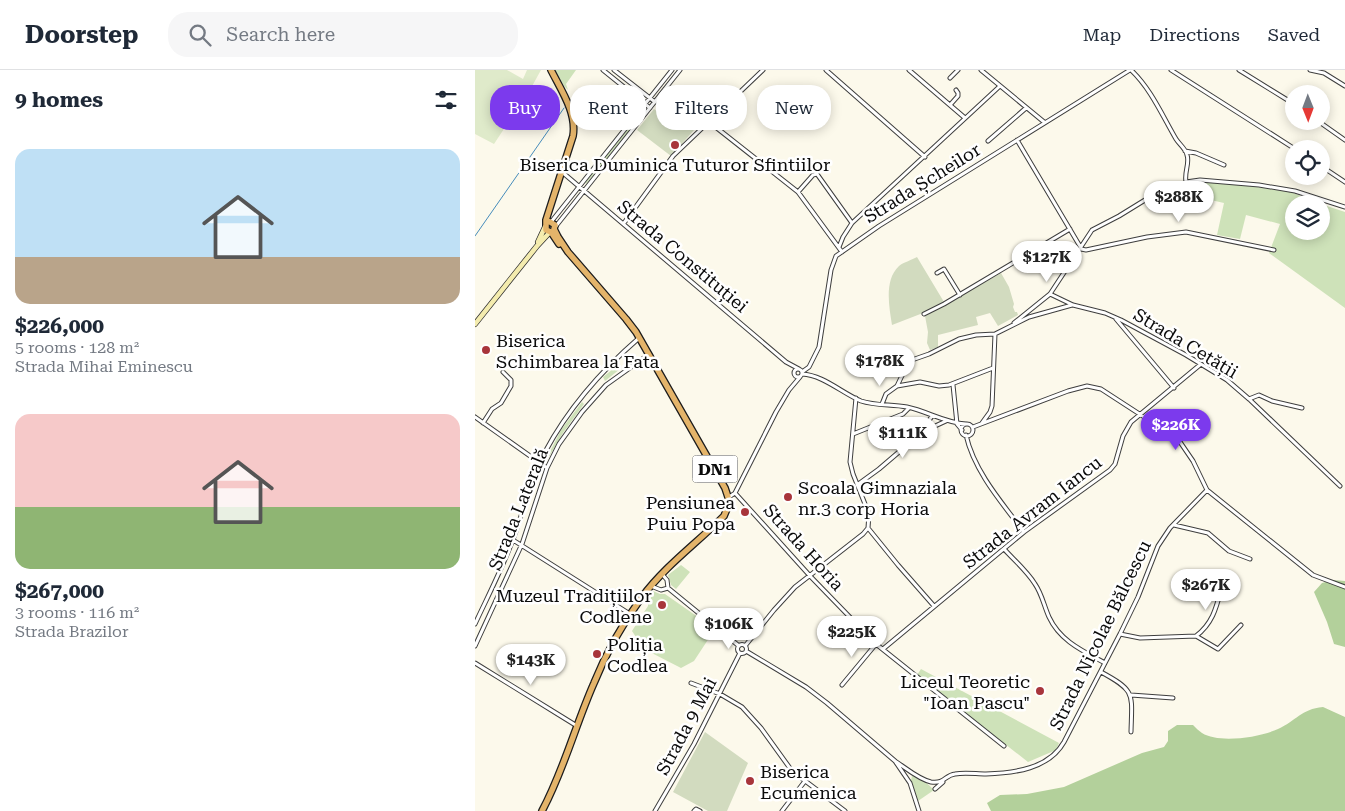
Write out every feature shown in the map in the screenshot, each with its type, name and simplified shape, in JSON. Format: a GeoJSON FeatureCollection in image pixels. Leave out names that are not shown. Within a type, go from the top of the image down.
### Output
{"type":"FeatureCollection","features":[{"type":"Feature","properties":{"kind":"highway"},"geometry":{"type":"LineString","coordinates":[[550,227],[547,213],[574,131],[573,119],[551,70]]}},
{"type":"Feature","properties":{"kind":"highway","name":"DN1"},"geometry":{"type":"LineString","coordinates":[[541,811],[562,768],[593,684],[630,614],[651,586],[724,516],[729,508],[728,497],[709,459],[639,338],[626,319],[568,252],[555,240],[550,227]]}},
{"type":"Feature","properties":{"kind":"main road"},"geometry":{"type":"LineString","coordinates":[[475,324],[550,227]]}},
{"type":"Feature","properties":{"kind":"street"},"geometry":{"type":"LineString","coordinates":[[550,227],[584,190],[655,102],[614,70]]}},
{"type":"Feature","properties":{"kind":"street"},"geometry":{"type":"LineString","coordinates":[[646,103],[672,70]]}},
{"type":"Feature","properties":{"kind":"street"},"geometry":{"type":"LineString","coordinates":[[668,85],[680,70]]}},
{"type":"Feature","properties":{"kind":"street"},"geometry":{"type":"LineString","coordinates":[[747,85],[763,70]]}},
{"type":"Feature","properties":{"kind":"street"},"geometry":{"type":"LineString","coordinates":[[826,70],[925,157]]}},
{"type":"Feature","properties":{"kind":"street"},"geometry":{"type":"LineString","coordinates":[[909,70],[965,118]]}},
{"type":"Feature","properties":{"kind":"street"},"geometry":{"type":"LineString","coordinates":[[950,78],[957,70]]}},
{"type":"Feature","properties":{"kind":"street"},"geometry":{"type":"LineString","coordinates":[[981,70],[1044,123]]}},
{"type":"Feature","properties":{"kind":"street"},"geometry":{"type":"LineString","coordinates":[[1130,70],[1148,91],[1185,151],[1188,158],[1185,172],[1186,182]]}},
{"type":"Feature","properties":{"kind":"street","name":"Strada Șcheilor"},"geometry":{"type":"LineString","coordinates":[[836,256],[879,226],[1130,70]]}},
{"type":"Feature","properties":{"kind":"street"},"geometry":{"type":"LineString","coordinates":[[1171,70],[1285,143]]}},
{"type":"Feature","properties":{"kind":"street"},"geometry":{"type":"LineString","coordinates":[[1239,70],[1285,98]]}},
{"type":"Feature","properties":{"kind":"street"},"geometry":{"type":"LineString","coordinates":[[1311,70],[1324,73],[1345,86]]}},
{"type":"Feature","properties":{"kind":"street"},"geometry":{"type":"LineString","coordinates":[[605,71],[622,85]]}},
{"type":"Feature","properties":{"kind":"street"},"geometry":{"type":"LineString","coordinates":[[794,374],[797,377],[809,367],[819,347],[830,275],[843,237],[852,223],[1000,86]]}},
{"type":"Feature","properties":{"kind":"street"},"geometry":{"type":"LineString","coordinates":[[950,105],[957,96],[956,90]]}},
{"type":"Feature","properties":{"kind":"street"},"geometry":{"type":"LineString","coordinates":[[646,105],[651,108]]}},
{"type":"Feature","properties":{"kind":"street"},"geometry":{"type":"LineString","coordinates":[[987,141],[1026,108]]}},
{"type":"Feature","properties":{"kind":"street"},"geometry":{"type":"LineString","coordinates":[[1330,129],[1345,140]]}},
{"type":"Feature","properties":{"kind":"street"},"geometry":{"type":"LineString","coordinates":[[550,227],[579,186],[624,130]]}},
{"type":"Feature","properties":{"kind":"street"},"geometry":{"type":"LineString","coordinates":[[624,223],[673,156],[699,130]]}},
{"type":"Feature","properties":{"kind":"street"},"geometry":{"type":"LineString","coordinates":[[719,130],[798,192],[842,252]]}},
{"type":"Feature","properties":{"kind":"street"},"geometry":{"type":"LineString","coordinates":[[1017,140],[1081,249]]}},
{"type":"Feature","properties":{"kind":"street"},"geometry":{"type":"LineString","coordinates":[[1185,151],[1196,153],[1224,165]]}},
{"type":"Feature","properties":{"kind":"street","name":"Strada Constituției"},"geometry":{"type":"LineString","coordinates":[[561,172],[624,223],[800,373],[812,376],[866,402],[910,407],[957,424],[966,424]]}},
{"type":"Feature","properties":{"kind":"street"},"geometry":{"type":"LineString","coordinates":[[1330,172],[1345,182]]}},
{"type":"Feature","properties":{"kind":"street"},"geometry":{"type":"LineString","coordinates":[[798,192],[813,175],[817,174],[852,223]]}},
{"type":"Feature","properties":{"kind":"street"},"geometry":{"type":"LineString","coordinates":[[1014,323],[1050,294],[1081,249],[1087,236],[1097,227],[1145,200],[1186,182],[1200,180],[1259,185],[1295,192],[1345,207]]}},
{"type":"Feature","properties":{"kind":"street"},"geometry":{"type":"LineString","coordinates":[[924,314],[960,295],[1070,229]]}},
{"type":"Feature","properties":{"kind":"street"},"geometry":{"type":"LineString","coordinates":[[1081,249],[1085,250],[1147,237],[1186,232],[1273,250]]}},
{"type":"Feature","properties":{"kind":"street"},"geometry":{"type":"LineString","coordinates":[[937,273],[944,269],[960,295]]}},
{"type":"Feature","properties":{"kind":"street","name":"Strada Cetății"},"geometry":{"type":"LineString","coordinates":[[1050,294],[1073,305],[1115,317],[1227,380],[1340,486]]}},
{"type":"Feature","properties":{"kind":"street","name":"Strada Cetății"},"geometry":{"type":"LineString","coordinates":[[882,404],[888,392],[897,386],[909,361],[929,354],[959,339],[976,335],[995,334],[1014,323],[1041,313],[1073,305]]}},
{"type":"Feature","properties":{"kind":"street"},"geometry":{"type":"LineString","coordinates":[[1115,317],[1174,388]]}},
{"type":"Feature","properties":{"kind":"street"},"geometry":{"type":"LineString","coordinates":[[981,425],[992,406],[995,334]]}},
{"type":"Feature","properties":{"kind":"street","name":"Strada Laterală"},"geometry":{"type":"LineString","coordinates":[[475,624],[513,540],[539,463],[556,434],[583,397],[616,359],[639,338]]}},
{"type":"Feature","properties":{"kind":"street","name":"Strada Laterală"},"geometry":{"type":"LineString","coordinates":[[475,646],[522,544],[547,468],[567,432],[606,385],[648,355]]}},
{"type":"Feature","properties":{"kind":"street","name":"Strada Constituției"},"geometry":{"type":"LineString","coordinates":[[787,362],[794,374]]}},
{"type":"Feature","properties":{"kind":"street","name":"Strada Avram Iancu"},"geometry":{"type":"LineString","coordinates":[[883,650],[1023,532],[1110,470],[1115,464],[1127,428],[1134,418],[1174,388],[1201,364]]}},
{"type":"Feature","properties":{"kind":"street"},"geometry":{"type":"LineString","coordinates":[[897,386],[921,382],[939,386],[953,384],[993,368]]}},
{"type":"Feature","properties":{"kind":"street"},"geometry":{"type":"LineString","coordinates":[[483,422],[492,409],[501,403],[511,386],[511,380],[503,372]]}},
{"type":"Feature","properties":{"kind":"street"},"geometry":{"type":"LineString","coordinates":[[794,374],[800,373]]}},
{"type":"Feature","properties":{"kind":"street"},"geometry":{"type":"LineString","coordinates":[[728,497],[735,493],[776,412],[800,373]]}},
{"type":"Feature","properties":{"kind":"street"},"geometry":{"type":"LineString","coordinates":[[791,387],[794,374]]}},
{"type":"Feature","properties":{"kind":"street"},"geometry":{"type":"LineString","coordinates":[[953,384],[957,424]]}},
{"type":"Feature","properties":{"kind":"street"},"geometry":{"type":"LineString","coordinates":[[1023,532],[981,470],[962,427],[966,424],[973,427],[981,425],[1057,394],[1087,386],[1101,389],[1178,438],[1193,461],[1207,490],[1313,575],[1345,588]]}},
{"type":"Feature","properties":{"kind":"street"},"geometry":{"type":"LineString","coordinates":[[1249,399],[1259,395],[1272,401],[1301,408]]}},
{"type":"Feature","properties":{"kind":"street"},"geometry":{"type":"LineString","coordinates":[[746,652],[745,646],[774,610],[809,575],[863,534],[868,528],[869,516],[850,462],[856,398]]}},
{"type":"Feature","properties":{"kind":"street"},"geometry":{"type":"LineString","coordinates":[[853,434],[903,414],[910,407]]}},
{"type":"Feature","properties":{"kind":"street"},"geometry":{"type":"LineString","coordinates":[[920,434],[932,416]]}},
{"type":"Feature","properties":{"kind":"street"},"geometry":{"type":"LineString","coordinates":[[475,417],[547,468]]}},
{"type":"Feature","properties":{"kind":"street"},"geometry":{"type":"LineString","coordinates":[[857,485],[920,434],[947,420]]}},
{"type":"Feature","properties":{"kind":"street","name":"Strada Constituției"},"geometry":{"type":"LineString","coordinates":[[957,424],[962,430]]}},
{"type":"Feature","properties":{"kind":"street"},"geometry":{"type":"LineString","coordinates":[[966,435],[972,433],[973,427]]}},
{"type":"Feature","properties":{"kind":"street","name":"Strada Nicolae Bălcescu"},"geometry":{"type":"LineString","coordinates":[[895,761],[923,779],[934,782],[943,781],[955,774],[1010,772],[1030,768],[1049,759],[1062,746],[1101,672],[1142,586],[1154,554],[1174,525],[1207,490]]}},
{"type":"Feature","properties":{"kind":"street","name":"Strada Horia"},"geometry":{"type":"LineString","coordinates":[[735,493],[748,505],[809,575],[876,644],[1004,746]]}},
{"type":"Feature","properties":{"kind":"street"},"geometry":{"type":"LineString","coordinates":[[1174,525],[1208,534],[1233,553],[1249,558]]}},
{"type":"Feature","properties":{"kind":"street"},"geometry":{"type":"LineString","coordinates":[[868,528],[897,565],[934,606]]}},
{"type":"Feature","properties":{"kind":"street"},"geometry":{"type":"LineString","coordinates":[[513,540],[630,614]]}},
{"type":"Feature","properties":{"kind":"street"},"geometry":{"type":"LineString","coordinates":[[1004,549],[1033,580],[1054,625],[1063,638],[1105,663]]}},
{"type":"Feature","properties":{"kind":"street"},"geometry":{"type":"LineString","coordinates":[[663,574],[667,580],[668,588],[739,646],[745,646]]}},
{"type":"Feature","properties":{"kind":"street"},"geometry":{"type":"LineString","coordinates":[[651,586],[661,590],[668,588]]}},
{"type":"Feature","properties":{"kind":"street"},"geometry":{"type":"LineString","coordinates":[[1120,634],[1140,638],[1196,636],[1202,632],[1214,616],[1221,590]]}},
{"type":"Feature","properties":{"kind":"street"},"geometry":{"type":"LineString","coordinates":[[1196,636],[1218,649],[1241,625]]}},
{"type":"Feature","properties":{"kind":"street"},"geometry":{"type":"LineString","coordinates":[[842,685],[876,644]]}},
{"type":"Feature","properties":{"kind":"street"},"geometry":{"type":"LineString","coordinates":[[739,646],[738,650],[740,653],[746,652],[812,692],[841,714],[895,761],[910,783],[919,811]]}},
{"type":"Feature","properties":{"kind":"street","name":"Strada 9 Mai"},"geometry":{"type":"LineString","coordinates":[[655,811],[720,694],[740,653]]}},
{"type":"Feature","properties":{"kind":"street"},"geometry":{"type":"LineString","coordinates":[[475,663],[578,726]]}},
{"type":"Feature","properties":{"kind":"street"},"geometry":{"type":"LineString","coordinates":[[1101,672],[1123,684],[1131,695],[1131,732]]}},
{"type":"Feature","properties":{"kind":"street"},"geometry":{"type":"LineString","coordinates":[[691,683],[720,694],[746,711],[792,771],[845,811]]}},
{"type":"Feature","properties":{"kind":"street"},"geometry":{"type":"LineString","coordinates":[[1131,695],[1173,698]]}},
{"type":"Feature","properties":{"kind":"street"},"geometry":{"type":"LineString","coordinates":[[782,811],[805,781]]}},
{"type":"Feature","properties":{"kind":"street"},"geometry":{"type":"LineString","coordinates":[[935,789],[943,781]]}},
{"type":"Feature","properties":{"kind":"street"},"geometry":{"type":"LineString","coordinates":[[694,811],[696,808],[700,811]]}},
{"type":"Feature","properties":{"kind":"green space"},"geometry":{"type":"Polygon","coordinates":[[[475,70],[507,70],[523,79],[527,70],[541,70],[533,85],[490,85],[490,130],[503,130],[494,144],[475,134],[475,70]]]}},
{"type":"Feature","properties":{"kind":"green space"},"geometry":{"type":"Polygon","coordinates":[[[555,70],[576,70],[566,84],[568,90],[564,86],[555,70]]]}},
{"type":"Feature","properties":{"kind":"green space"},"geometry":{"type":"Polygon","coordinates":[[[654,109],[656,110],[656,130],[694,130],[671,156],[637,130],[646,130],[646,119],[654,109]]]}},
{"type":"Feature","properties":{"kind":"green space"},"geometry":{"type":"Polygon","coordinates":[[[626,130],[630,130],[586,184],[585,182],[626,130]]]}},
{"type":"Feature","properties":{"kind":"green space"},"geometry":{"type":"Polygon","coordinates":[[[1198,181],[1257,187],[1291,192],[1298,195],[1285,195],[1285,240],[1330,240],[1330,207],[1345,212],[1345,308],[1269,253],[1280,224],[1246,215],[1240,239],[1217,235],[1224,203],[1202,198],[1198,211],[1184,211],[1168,198],[1166,192],[1198,181]]]}},
{"type":"Feature","properties":{"kind":"green space"},"geometry":{"type":"Polygon","coordinates":[[[917,257],[944,302],[923,313],[892,325],[889,294],[891,278],[899,266],[917,257]]]}},
{"type":"Feature","properties":{"kind":"green space"},"geometry":{"type":"Polygon","coordinates":[[[1001,273],[1009,287],[1014,304],[1013,307],[1018,315],[998,326],[990,313],[976,317],[978,325],[938,335],[938,347],[930,350],[927,343],[928,332],[925,316],[1001,273]]]}},
{"type":"Feature","properties":{"kind":"green space"},"geometry":{"type":"Polygon","coordinates":[[[618,365],[620,369],[605,381],[603,377],[618,365]]]}},
{"type":"Feature","properties":{"kind":"green space"},"geometry":{"type":"Polygon","coordinates":[[[582,402],[584,404],[544,463],[561,430],[582,402]]]}},
{"type":"Feature","properties":{"kind":"green space"},"geometry":{"type":"Polygon","coordinates":[[[681,565],[690,572],[676,589],[671,585],[668,575],[681,565]]]}},
{"type":"Feature","properties":{"kind":"green space"},"geometry":{"type":"Polygon","coordinates":[[[1333,580],[1345,581],[1345,647],[1334,644],[1314,592],[1322,583],[1333,580]]]}},
{"type":"Feature","properties":{"kind":"green space"},"geometry":{"type":"Polygon","coordinates":[[[653,591],[665,594],[715,629],[694,661],[681,668],[644,649],[632,631],[648,606],[648,598],[653,591]]]}},
{"type":"Feature","properties":{"kind":"green space"},"geometry":{"type":"Polygon","coordinates":[[[921,669],[1059,743],[1056,750],[1028,762],[917,675],[921,669]]]}},
{"type":"Feature","properties":{"kind":"green space"},"geometry":{"type":"Polygon","coordinates":[[[1323,707],[1345,717],[1345,811],[991,811],[987,803],[1000,795],[1027,794],[1064,787],[1142,753],[1164,747],[1168,741],[1168,731],[1177,725],[1193,725],[1202,733],[1219,738],[1251,737],[1271,732],[1309,710],[1323,707]]]}},
{"type":"Feature","properties":{"kind":"green space"},"geometry":{"type":"Polygon","coordinates":[[[705,732],[748,763],[727,811],[708,811],[673,792],[705,732]]]}},
{"type":"Feature","properties":{"kind":"green space"},"geometry":{"type":"Polygon","coordinates":[[[912,776],[921,779],[934,790],[918,801],[911,780],[912,776]]]}},
{"type":"Feature","properties":{"kind":"waterway"},"geometry":{"type":"LineString","coordinates":[[475,236],[564,108]]}},
{"type":"Feature","properties":{"kind":"place","name":"Biserica Duminica Tuturor Sfintiilor"},"geometry":{"type":"Point","coordinates":[675,145]}},
{"type":"Feature","properties":{"kind":"place","name":"Biserica Schimbarea la Fata"},"geometry":{"type":"Point","coordinates":[486,350]}},
{"type":"Feature","properties":{"kind":"place","name":"Scoala Gimnaziala nr.3 corp Horia"},"geometry":{"type":"Point","coordinates":[788,497]}},
{"type":"Feature","properties":{"kind":"place","name":"Pensiunea Puiu Popa"},"geometry":{"type":"Point","coordinates":[745,512]}},
{"type":"Feature","properties":{"kind":"place","name":"Muzeul Tradițiilor Codlene"},"geometry":{"type":"Point","coordinates":[662,605]}},
{"type":"Feature","properties":{"kind":"place","name":"Poliția Codlea"},"geometry":{"type":"Point","coordinates":[597,654]}},
{"type":"Feature","properties":{"kind":"place","name":"Liceul Teoretic \"Ioan Pascu\""},"geometry":{"type":"Point","coordinates":[1040,691]}},
{"type":"Feature","properties":{"kind":"place","name":"Biserica Ecumenica"},"geometry":{"type":"Point","coordinates":[750,781]}}]}
